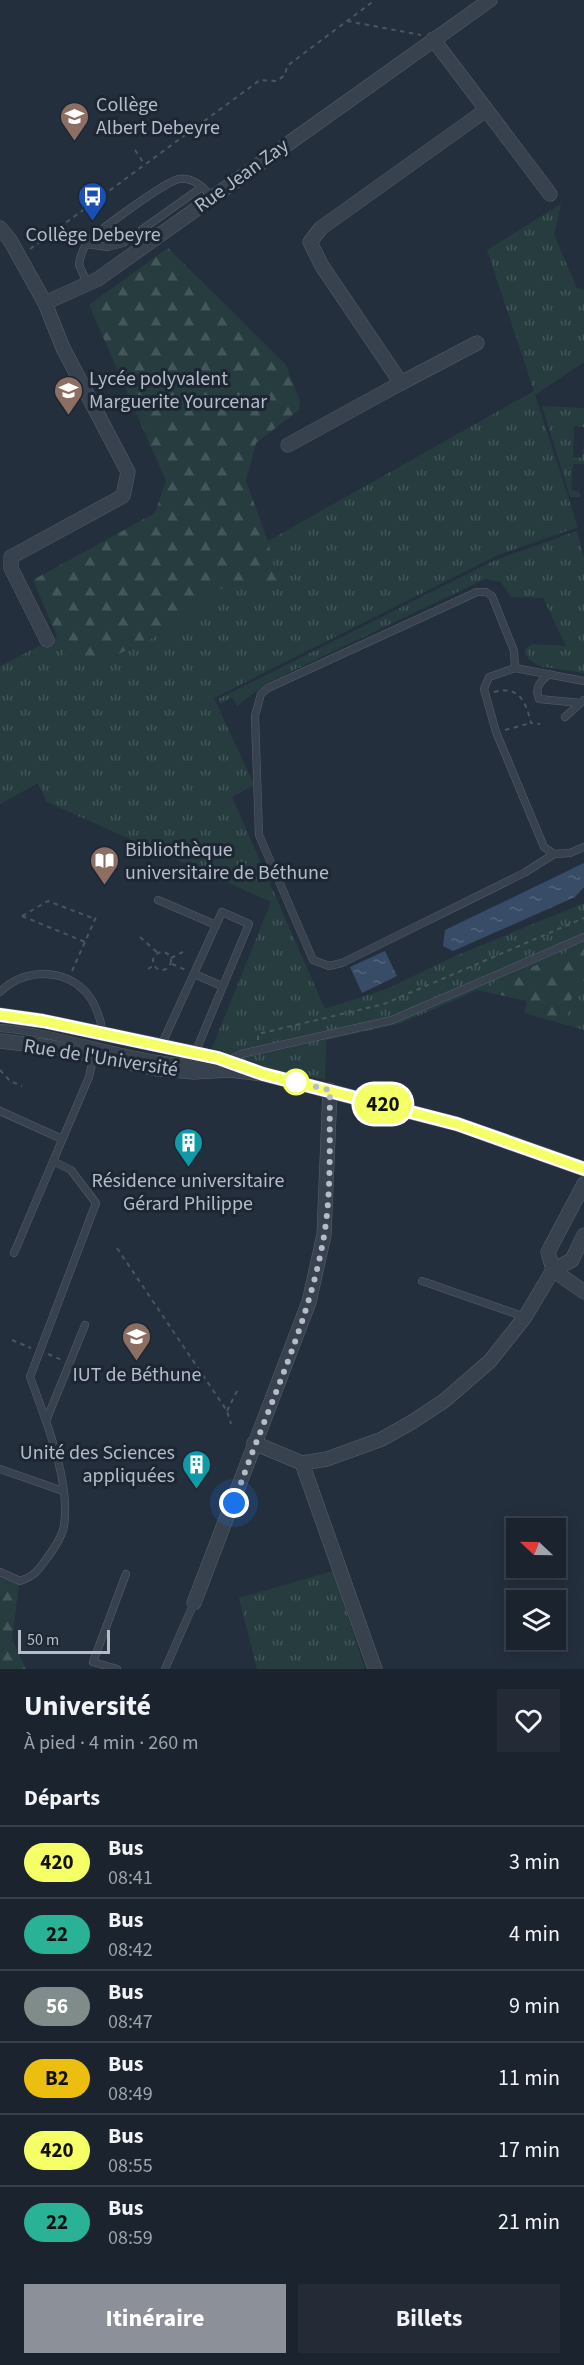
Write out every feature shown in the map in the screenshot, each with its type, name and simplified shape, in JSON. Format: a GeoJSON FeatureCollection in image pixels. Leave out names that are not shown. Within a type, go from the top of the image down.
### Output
{"type":"FeatureCollection","features":[{"type":"Feature","properties":{"kind":"street","name":"Rue Jean Zay"},"geometry":{"type":"LineString","coordinates":[[45,303],[88,285],[206,191],[427,37],[490,0]]}},
{"type":"Feature","properties":{"kind":"street"},"geometry":{"type":"LineString","coordinates":[[427,37],[550,194]]}},
{"type":"Feature","properties":{"kind":"street"},"geometry":{"type":"LineString","coordinates":[[401,383],[322,266],[310,242],[321,228],[486,110]]}},
{"type":"Feature","properties":{"kind":"street"},"geometry":{"type":"LineString","coordinates":[[0,228],[20,256],[45,303],[63,348],[128,472],[123,496],[11,557],[10,568],[47,640]]}},
{"type":"Feature","properties":{"kind":"street"},"geometry":{"type":"LineString","coordinates":[[288,445],[477,343]]}},
{"type":"Feature","properties":{"kind":"street"},"geometry":{"type":"LineString","coordinates":[[0,1015],[195,1053],[263,1074]]}},
{"type":"Feature","properties":{"kind":"street","name":"Rue de l'Université"},"geometry":{"type":"LineString","coordinates":[[0,1041],[94,1055],[167,1070],[230,1070],[263,1074],[457,1124],[584,1169]]}},
{"type":"Feature","properties":{"kind":"street"},"geometry":{"type":"LineString","coordinates":[[194,1603],[234,1503],[254,1443],[302,1326],[324,1235],[330,1090]]}},
{"type":"Feature","properties":{"kind":"street"},"geometry":{"type":"LineString","coordinates":[[584,1184],[549,1252],[553,1270],[584,1292]]}},
{"type":"Feature","properties":{"kind":"street"},"geometry":{"type":"LineString","coordinates":[[254,1443],[302,1463],[327,1460],[392,1433],[444,1401],[490,1361],[525,1317],[553,1270],[572,1260],[584,1235]]}},
{"type":"Feature","properties":{"kind":"street"},"geometry":{"type":"LineString","coordinates":[[302,1463],[375,1669]]}},
{"type":"Feature","properties":{"kind":"lane"},"geometry":{"type":"LineString","coordinates":[[86,244],[113,246],[123,243],[206,191],[188,179],[170,182],[86,244],[79,265],[88,285]]}},
{"type":"Feature","properties":{"kind":"lane"},"geometry":{"type":"LineString","coordinates":[[0,555],[15,553]]}},
{"type":"Feature","properties":{"kind":"lane"},"geometry":{"type":"LineString","coordinates":[[515,668],[514,651],[492,596],[486,592],[477,592],[268,688],[261,694],[255,716],[259,835],[313,960],[329,966],[342,963],[524,873],[554,854],[570,853],[584,847]]}},
{"type":"Feature","properties":{"kind":"lane"},"geometry":{"type":"LineString","coordinates":[[554,854],[544,847],[496,732],[484,689],[489,677],[515,668],[584,681]]}},
{"type":"Feature","properties":{"kind":"lane"},"geometry":{"type":"LineString","coordinates":[[549,674],[540,683],[537,691],[539,699],[582,702]]}},
{"type":"Feature","properties":{"kind":"lane"},"geometry":{"type":"LineString","coordinates":[[565,717],[582,702]]}},
{"type":"Feature","properties":{"kind":"lane"},"geometry":{"type":"LineString","coordinates":[[159,900],[216,925]]}},
{"type":"Feature","properties":{"kind":"lane"},"geometry":{"type":"LineString","coordinates":[[160,1047],[222,912],[249,924],[195,1053]]}},
{"type":"Feature","properties":{"kind":"lane"},"geometry":{"type":"LineString","coordinates":[[0,1028],[42,1034],[156,1059],[197,1064],[227,1061],[241,1054],[400,1017],[584,937]]}},
{"type":"Feature","properties":{"kind":"lane"},"geometry":{"type":"LineString","coordinates":[[0,992],[21,977],[36,973],[53,974],[68,979],[94,1001],[103,1026],[100,1034]]}},
{"type":"Feature","properties":{"kind":"lane"},"geometry":{"type":"LineString","coordinates":[[194,974],[222,986]]}},
{"type":"Feature","properties":{"kind":"lane"},"geometry":{"type":"LineString","coordinates":[[14,1253],[89,1077],[94,1055]]}},
{"type":"Feature","properties":{"kind":"lane"},"geometry":{"type":"LineString","coordinates":[[0,1112],[62,1139]]}},
{"type":"Feature","properties":{"kind":"lane"},"geometry":{"type":"LineString","coordinates":[[0,1572],[20,1581],[34,1576],[50,1555],[64,1527],[63,1491],[46,1421],[30,1377],[96,1203],[71,1170],[53,1161]]}},
{"type":"Feature","properties":{"kind":"lane"},"geometry":{"type":"LineString","coordinates":[[422,1281],[525,1317]]}},
{"type":"Feature","properties":{"kind":"lane"},"geometry":{"type":"LineString","coordinates":[[46,1421],[85,1325]]}},
{"type":"Feature","properties":{"kind":"lane"},"geometry":{"type":"LineString","coordinates":[[0,1468],[63,1491]]}},
{"type":"Feature","properties":{"kind":"lane"},"geometry":{"type":"LineString","coordinates":[[117,1669],[93,1662],[126,1574]]}},
{"type":"Feature","properties":{"kind":"lane"},"geometry":{"type":"LineString","coordinates":[[165,1669],[194,1603]]}},
{"type":"Feature","properties":{"kind":"path"},"geometry":{"type":"LineString","coordinates":[[20,256],[260,80],[278,81],[285,75],[287,66],[375,0]]}},
{"type":"Feature","properties":{"kind":"path"},"geometry":{"type":"LineString","coordinates":[[347,21],[427,37]]}},
{"type":"Feature","properties":{"kind":"path"},"geometry":{"type":"LineString","coordinates":[[135,150],[145,165]]}},
{"type":"Feature","properties":{"kind":"path"},"geometry":{"type":"LineString","coordinates":[[485,694],[502,689],[519,694],[525,700],[531,723]]}},
{"type":"Feature","properties":{"kind":"path"},"geometry":{"type":"LineString","coordinates":[[496,732],[531,723],[540,724]]}},
{"type":"Feature","properties":{"kind":"path"},"geometry":{"type":"LineString","coordinates":[[68,979],[85,942],[96,918],[48,901],[22,916],[85,942]]}},
{"type":"Feature","properties":{"kind":"path"},"geometry":{"type":"LineString","coordinates":[[259,1041],[258,1034],[384,1004],[584,918]]}},
{"type":"Feature","properties":{"kind":"path"},"geometry":{"type":"LineString","coordinates":[[140,937],[158,953]]}},
{"type":"Feature","properties":{"kind":"path"},"geometry":{"type":"LineString","coordinates":[[170,958],[187,950]]}},
{"type":"Feature","properties":{"kind":"path"},"geometry":{"type":"LineString","coordinates":[[154,966],[153,959],[158,953],[164,952],[170,958],[171,963]]}},
{"type":"Feature","properties":{"kind":"path"},"geometry":{"type":"LineString","coordinates":[[171,963],[194,974]]}},
{"type":"Feature","properties":{"kind":"path"},"geometry":{"type":"LineString","coordinates":[[148,969],[154,966],[165,970],[171,963]]}},
{"type":"Feature","properties":{"kind":"path"},"geometry":{"type":"LineString","coordinates":[[0,1070],[10,1081],[22,1086]]}},
{"type":"Feature","properties":{"kind":"path"},"geometry":{"type":"LineString","coordinates":[[117,1248],[227,1411],[231,1424]]}},
{"type":"Feature","properties":{"kind":"path"},"geometry":{"type":"LineString","coordinates":[[227,1411],[238,1389]]}},
{"type":"Feature","properties":{"kind":"green space"},"geometry":{"type":"Polygon","coordinates":[[[561,204],[554,235],[577,288],[584,289],[584,362],[535,395],[578,527],[498,555],[214,698],[254,785],[232,797],[325,1009],[386,989],[453,957],[584,903],[584,945],[399,1024],[326,1040],[325,1080],[209,1055],[271,902],[47,802],[38,783],[0,804],[0,666],[57,637],[66,658],[89,668],[169,630],[224,587],[262,581],[278,588],[268,541],[534,391],[487,250],[561,204]]]}},
{"type":"Feature","properties":{"kind":"green space"},"geometry":{"type":"Polygon","coordinates":[[[168,248],[286,365],[300,401],[299,410],[256,443],[246,481],[268,541],[279,588],[262,581],[224,587],[169,630],[89,668],[66,658],[33,580],[155,513],[166,481],[89,305],[168,248]]]}},
{"type":"Feature","properties":{"kind":"green space"},"geometry":{"type":"Polygon","coordinates":[[[542,406],[584,408],[584,427],[574,426],[573,457],[582,458],[584,442],[584,464],[573,464],[571,490],[579,492],[581,497],[570,497],[542,406]]]}},
{"type":"Feature","properties":{"kind":"green space"},"geometry":{"type":"Polygon","coordinates":[[[577,531],[584,558],[584,673],[539,666],[528,659],[525,649],[532,644],[566,646],[543,598],[511,597],[501,582],[485,579],[267,683],[237,706],[232,697],[220,704],[218,699],[495,560],[577,531]]]}},
{"type":"Feature","properties":{"kind":"green space"},"geometry":{"type":"Polygon","coordinates":[[[584,945],[584,980],[576,985],[563,1024],[524,1013],[527,1001],[477,990],[584,945]]]}},
{"type":"Feature","properties":{"kind":"green space"},"geometry":{"type":"Polygon","coordinates":[[[584,980],[584,1030],[563,1024],[576,985],[584,980]]]}},
{"type":"Feature","properties":{"kind":"green space"},"geometry":{"type":"Polygon","coordinates":[[[333,1571],[365,1669],[257,1669],[239,1598],[333,1571]]]}},
{"type":"Feature","properties":{"kind":"green space"},"geometry":{"type":"Polygon","coordinates":[[[0,1577],[19,1585],[12,1639],[26,1669],[0,1669],[0,1577]]]}},
{"type":"Feature","properties":{"kind":"water"},"geometry":{"type":"Polygon","coordinates":[[[584,863],[584,887],[575,897],[453,951],[443,946],[445,930],[584,863]]]}},
{"type":"Feature","properties":{"kind":"water"},"geometry":{"type":"Polygon","coordinates":[[[385,951],[397,976],[362,993],[350,967],[385,951]]]}},
{"type":"Feature","properties":{"kind":"bus line","name":"420"},"geometry":{"type":"LineString","coordinates":[[0,1015],[43,1021],[218,1058],[263,1074],[457,1124],[584,1169]]}},
{"type":"Feature","properties":{"kind":"place","name":"Collège Albert Debeyre"},"geometry":{"type":"Point","coordinates":[75,142]}},
{"type":"Feature","properties":{"kind":"place","name":"Collège Debeyre"},"geometry":{"type":"Point","coordinates":[93,222]}},
{"type":"Feature","properties":{"kind":"place","name":"Lycée polyvalent Marguerite Yourcenar"},"geometry":{"type":"Point","coordinates":[68,416]}},
{"type":"Feature","properties":{"kind":"place","name":"Bibliothèque universitaire de Béthune"},"geometry":{"type":"Point","coordinates":[104,886]}},
{"type":"Feature","properties":{"kind":"place","name":"Résidence universitaire Gérard Philippe"},"geometry":{"type":"Point","coordinates":[188,1168]}},
{"type":"Feature","properties":{"kind":"place","name":"IUT de Béthune"},"geometry":{"type":"Point","coordinates":[137,1362]}},
{"type":"Feature","properties":{"kind":"place","name":"Unité des Sciences appliquées"},"geometry":{"type":"Point","coordinates":[196,1490]}},
{"type":"Feature","properties":{"kind":"route"},"geometry":{"type":"LineString","coordinates":[[234,1503],[254,1443],[302,1326],[324,1235],[327,1211],[330,1090],[290,1081],[296,1082]]}}]}
